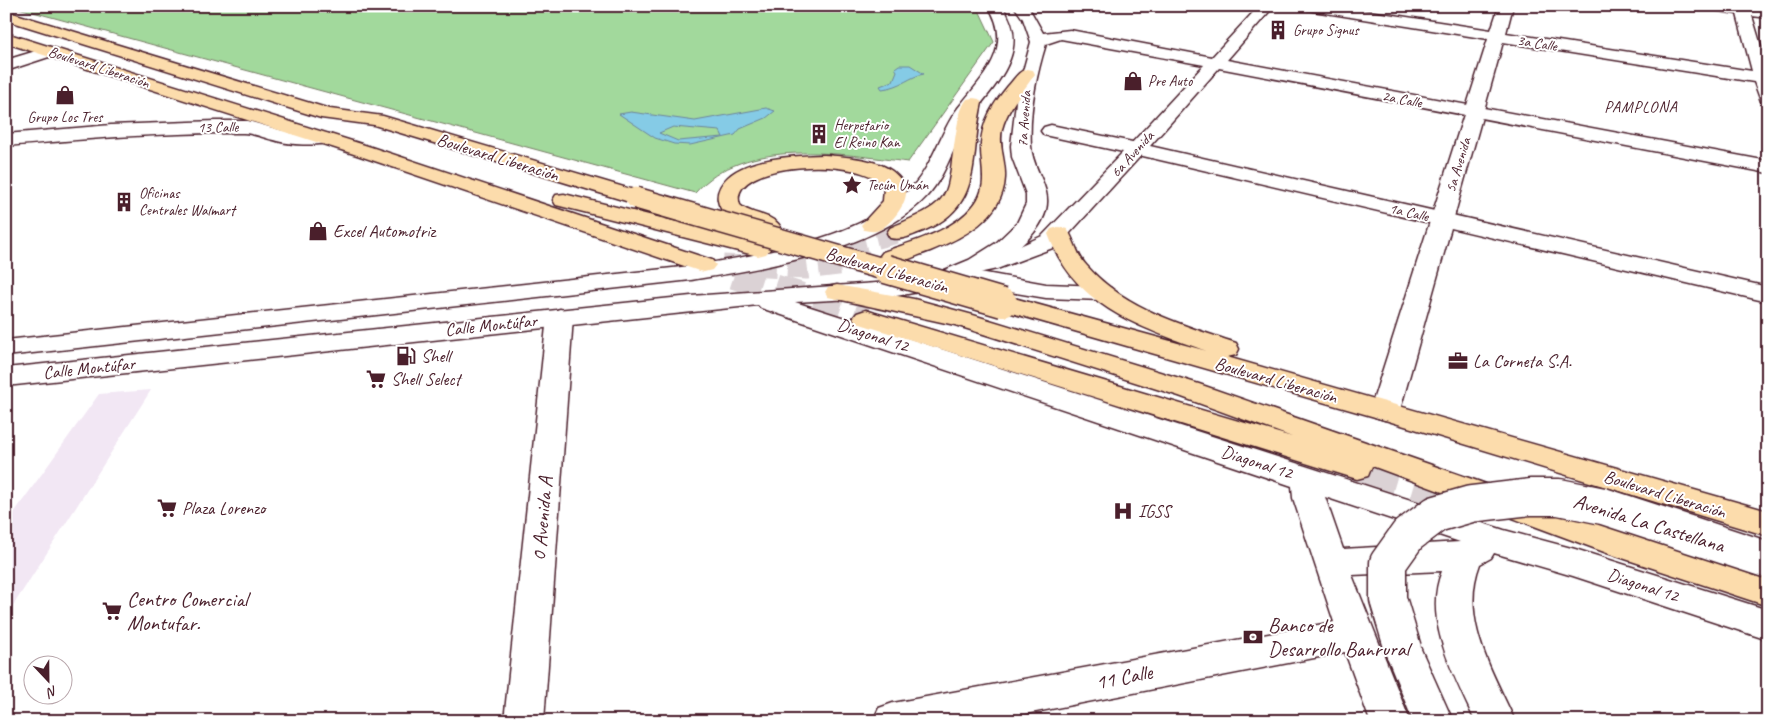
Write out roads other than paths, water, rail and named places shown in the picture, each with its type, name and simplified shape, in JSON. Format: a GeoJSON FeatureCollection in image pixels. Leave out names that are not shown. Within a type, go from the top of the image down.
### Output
{"type":"FeatureCollection","features":[{"type":"Feature","properties":{"kind":"highway","name":"Boulevard Liberación"},"geometry":{"type":"LineString","coordinates":[[6,15],[328,114],[376,120],[636,198],[1385,410],[1768,524]]}},
{"type":"Feature","properties":{"kind":"highway","name":"Boulevard Liberación"},"geometry":{"type":"LineString","coordinates":[[6,38],[323,138],[699,263]]}},
{"type":"Feature","properties":{"kind":"highway"},"geometry":{"type":"LineString","coordinates":[[891,257],[960,228],[980,211],[989,197],[994,182],[990,150],[998,112],[1027,74]]}},
{"type":"Feature","properties":{"kind":"highway"},"geometry":{"type":"LineString","coordinates":[[898,233],[932,218],[949,205],[960,189],[964,174],[967,126],[973,103]]}},
{"type":"Feature","properties":{"kind":"highway"},"geometry":{"type":"LineString","coordinates":[[328,114],[361,132],[582,206],[758,249]]}},
{"type":"Feature","properties":{"kind":"highway"},"geometry":{"type":"LineString","coordinates":[[872,224],[893,202],[896,192],[891,181],[880,172],[862,165],[816,161],[761,169],[746,175],[733,185],[729,191],[728,201],[735,212],[769,226],[951,281],[1004,302]]}},
{"type":"Feature","properties":{"kind":"highway"},"geometry":{"type":"LineString","coordinates":[[1059,234],[1078,271],[1102,293],[1152,321],[1243,355],[1333,383],[1385,410]]}},
{"type":"Feature","properties":{"kind":"highway"},"geometry":{"type":"LineString","coordinates":[[837,292],[914,307],[964,320],[1189,390],[1637,549],[1768,592]]}},
{"type":"Feature","properties":{"kind":"highway"},"geometry":{"type":"LineString","coordinates":[[866,318],[1362,469]]}},
{"type":"Feature","properties":{"kind":"highway"},"geometry":{"type":"LineString","coordinates":[[1549,523],[1637,549]]}},
{"type":"Feature","properties":{"kind":"street"},"geometry":{"type":"LineString","coordinates":[[872,224],[902,207],[920,191],[932,173],[956,125],[999,65],[1008,43],[1006,26],[995,6]]}},
{"type":"Feature","properties":{"kind":"street"},"geometry":{"type":"LineString","coordinates":[[1021,6],[1034,27],[1038,42]]}},
{"type":"Feature","properties":{"kind":"street","name":"6a Avenida"},"geometry":{"type":"LineString","coordinates":[[963,271],[1028,251],[1050,241],[1059,234],[1267,6]]}},
{"type":"Feature","properties":{"kind":"street","name":"3a Calle"},"geometry":{"type":"LineString","coordinates":[[1307,6],[1765,78]]}},
{"type":"Feature","properties":{"kind":"street","name":"5a Avenida"},"geometry":{"type":"LineString","coordinates":[[1385,410],[1506,6]]}},
{"type":"Feature","properties":{"kind":"street"},"geometry":{"type":"LineString","coordinates":[[1713,6],[1742,8],[1768,14]]}},
{"type":"Feature","properties":{"kind":"street"},"geometry":{"type":"LineString","coordinates":[[1742,8],[1765,78],[1768,100]]}},
{"type":"Feature","properties":{"kind":"street","name":"2a Calle"},"geometry":{"type":"LineString","coordinates":[[1038,42],[1045,36],[1070,35],[1214,64],[1768,167]]}},
{"type":"Feature","properties":{"kind":"street","name":"7a Avenida"},"geometry":{"type":"LineString","coordinates":[[963,271],[1017,237],[1026,228],[1036,208],[1036,186],[1020,151],[1027,74],[1038,42]]}},
{"type":"Feature","properties":{"kind":"street"},"geometry":{"type":"LineString","coordinates":[[6,66],[49,52]]}},
{"type":"Feature","properties":{"kind":"street","name":"13 Calle"},"geometry":{"type":"LineString","coordinates":[[111,132],[197,118],[209,112],[216,104]]}},
{"type":"Feature","properties":{"kind":"street","name":"13 Calle"},"geometry":{"type":"LineString","coordinates":[[6,140],[111,132],[248,127],[282,137],[323,138]]}},
{"type":"Feature","properties":{"kind":"street","name":"1a Calle"},"geometry":{"type":"LineString","coordinates":[[1051,131],[1137,149],[1768,295]]}},
{"type":"Feature","properties":{"kind":"street","name":"Calle Montúfar"},"geometry":{"type":"LineString","coordinates":[[6,348],[691,273],[745,264],[799,251],[872,224]]}},
{"type":"Feature","properties":{"kind":"street"},"geometry":{"type":"LineString","coordinates":[[963,271],[1046,291],[1102,293]]}},
{"type":"Feature","properties":{"kind":"street","name":"Calle Montúfar"},"geometry":{"type":"LineString","coordinates":[[6,378],[747,298],[884,290],[922,284],[963,271]]}},
{"type":"Feature","properties":{"kind":"street","name":"Diagonal 12"},"geometry":{"type":"LineString","coordinates":[[747,298],[802,312],[1502,543],[1575,563],[1768,625]]}},
{"type":"Feature","properties":{"kind":"street","name":"0 Avenida A"},"geometry":{"type":"LineString","coordinates":[[524,721],[560,317]]}},
{"type":"Feature","properties":{"kind":"street"},"geometry":{"type":"LineString","coordinates":[[1308,478],[1309,498],[1330,563],[1390,721]]}},
{"type":"Feature","properties":{"kind":"street","name":"Avenida La Castellana"},"geometry":{"type":"LineString","coordinates":[[1434,721],[1403,649],[1388,599],[1388,563],[1408,535],[1436,514],[1470,504],[1530,497],[1559,497],[1603,506],[1768,560]]}},
{"type":"Feature","properties":{"kind":"street"},"geometry":{"type":"LineString","coordinates":[[1330,563],[1466,555],[1502,543]]}},
{"type":"Feature","properties":{"kind":"street"},"geometry":{"type":"LineString","coordinates":[[1466,555],[1458,570],[1456,589],[1457,631],[1470,669],[1495,721]]}},
{"type":"Feature","properties":{"kind":"street","name":"11 Calle"},"geometry":{"type":"LineString","coordinates":[[893,721],[1356,634]]}},
{"type":"Feature","properties":{"kind":"water"},"geometry":{"type":"Polygon","coordinates":[[[899,65],[910,65],[924,74],[895,86],[882,89],[880,86],[893,81],[897,71],[895,68],[899,65]]]}},
{"type":"Feature","properties":{"kind":"water"},"geometry":{"type":"Polygon","coordinates":[[[766,108],[775,111],[766,118],[740,129],[735,135],[690,145],[674,144],[655,138],[619,114],[631,112],[695,121],[766,108]],[[673,127],[659,133],[678,141],[723,137],[720,131],[673,127]]]}},
{"type":"Feature","properties":{"kind":"tunnel"},"geometry":{"type":"LineString","coordinates":[[813,250],[847,245],[898,233]]}},
{"type":"Feature","properties":{"kind":"tunnel"},"geometry":{"type":"LineString","coordinates":[[723,265],[806,269],[870,261]]}},
{"type":"Feature","properties":{"kind":"tunnel"},"geometry":{"type":"LineString","coordinates":[[734,275],[866,318]]}},
{"type":"Feature","properties":{"kind":"tunnel"},"geometry":{"type":"LineString","coordinates":[[1362,469],[1481,504]]}},
{"type":"Feature","properties":{"kind":"place","name":"Grupo Signus"},"geometry":{"type":"Point","coordinates":[1278,30]}},
{"type":"Feature","properties":{"kind":"place","name":"Pre Auto"},"geometry":{"type":"Point","coordinates":[1133,81]}},
{"type":"Feature","properties":{"kind":"place","name":"Grupo Los Tres"},"geometry":{"type":"Point","coordinates":[65,95]}},
{"type":"Feature","properties":{"kind":"place","name":"Herpetario El Reino Kan"},"geometry":{"type":"Point","coordinates":[819,134]}},
{"type":"Feature","properties":{"kind":"place","name":"Tecún Umán"},"geometry":{"type":"Point","coordinates":[852,185]}},
{"type":"Feature","properties":{"kind":"place","name":"Oficinas Centrales Walmart"},"geometry":{"type":"Point","coordinates":[124,202]}},
{"type":"Feature","properties":{"kind":"place","name":"Excel Automotriz"},"geometry":{"type":"Point","coordinates":[318,231]}},
{"type":"Feature","properties":{"kind":"place","name":"Shell"},"geometry":{"type":"Point","coordinates":[406,356]}},
{"type":"Feature","properties":{"kind":"place","name":"La Corneta S.A."},"geometry":{"type":"Point","coordinates":[1458,361]}},
{"type":"Feature","properties":{"kind":"place","name":"Shell Select"},"geometry":{"type":"Point","coordinates":[376,379]}},
{"type":"Feature","properties":{"kind":"place","name":"Plaza Lorenzo"},"geometry":{"type":"Point","coordinates":[167,508]}},
{"type":"Feature","properties":{"kind":"place","name":"IGSS"},"geometry":{"type":"Point","coordinates":[1123,511]}},
{"type":"Feature","properties":{"kind":"place","name":"Centro Comercial Montufar."},"geometry":{"type":"Point","coordinates":[112,611]}},
{"type":"Feature","properties":{"kind":"place","name":"Banco de Desarrollo Banrural"},"geometry":{"type":"Point","coordinates":[1253,637]}},
{"type":"Feature","properties":{"kind":"district","name":"PAMPLONA"},"geometry":{"type":"Point","coordinates":[1641,106]}}]}
